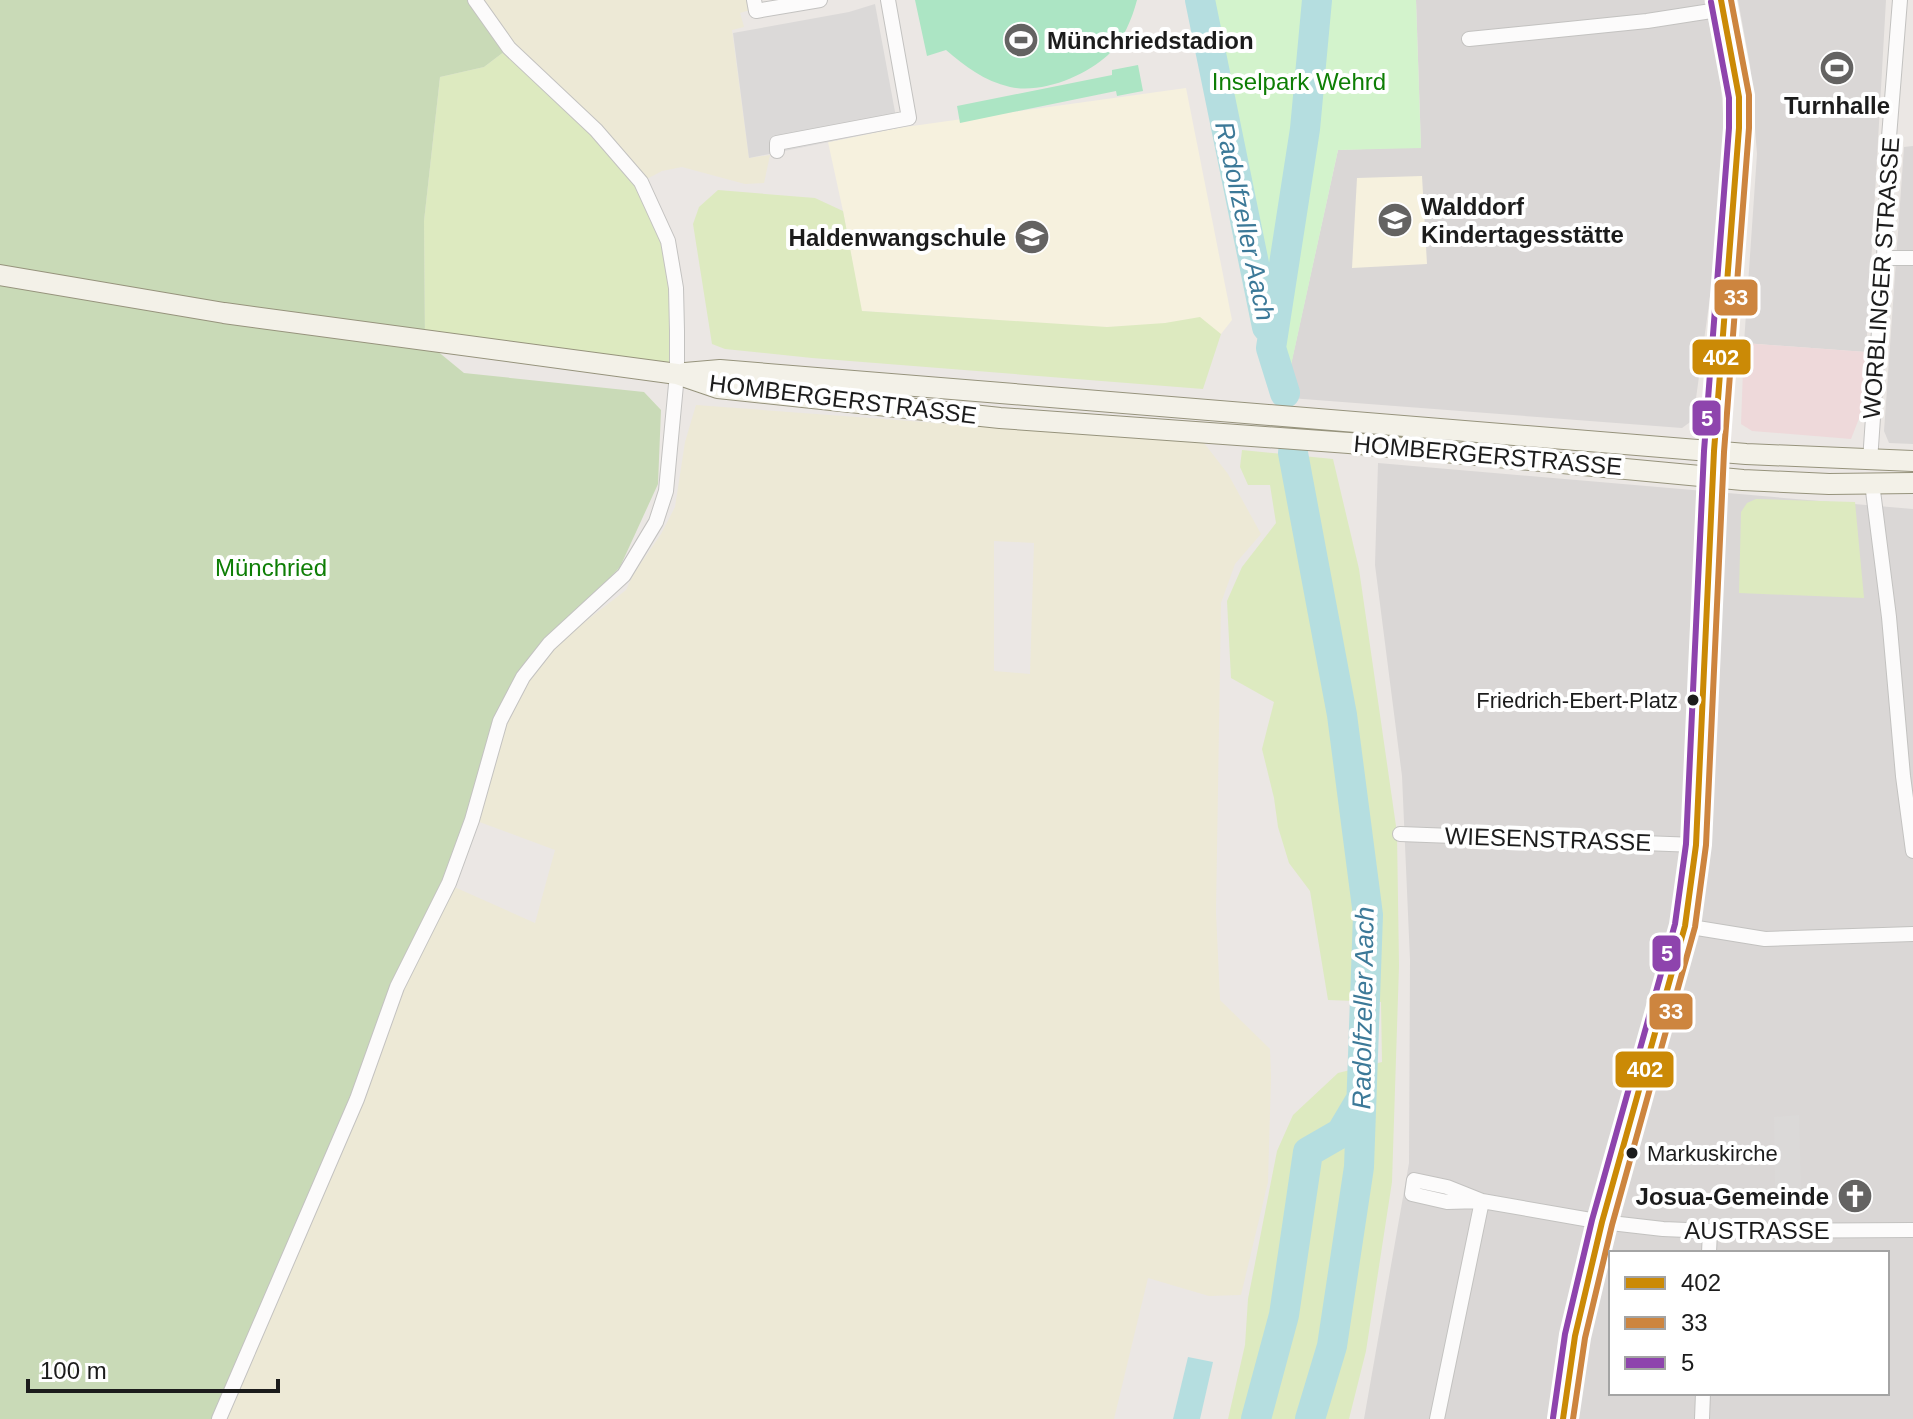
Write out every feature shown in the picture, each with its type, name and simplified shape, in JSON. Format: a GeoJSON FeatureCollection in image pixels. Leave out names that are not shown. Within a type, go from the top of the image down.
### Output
{"type":"FeatureCollection","features":[{"type":"Feature","properties":{"kind":"main road"},"geometry":{"type":"LineString","coordinates":[[1563,1419],[1575,1336],[1602,1222],[1685,926],[1696,845],[1714,451],[1739,128],[1739,97],[1722,4]]}},
{"type":"Feature","properties":{"kind":"main road"},"geometry":{"type":"LineString","coordinates":[[0,275],[224,313],[677,374]]}},
{"type":"Feature","properties":{"kind":"main road","name":"HOMBERGERSTRASSE"},"geometry":{"type":"LineString","coordinates":[[677,374],[720,370],[1714,451]]}},
{"type":"Feature","properties":{"kind":"main road","name":"HOMBERGERSTRASSE"},"geometry":{"type":"LineString","coordinates":[[677,374],[718,388],[1000,418],[1349,443],[1713,476]]}},
{"type":"Feature","properties":{"kind":"main road"},"geometry":{"type":"LineString","coordinates":[[1714,451],[1913,461]]}},
{"type":"Feature","properties":{"kind":"main road"},"geometry":{"type":"LineString","coordinates":[[1713,476],[1829,484],[1913,483]]}},
{"type":"Feature","properties":{"kind":"street"},"geometry":{"type":"LineString","coordinates":[[219,1419],[357,1099],[397,987],[449,883],[472,820],[500,721],[523,677],[549,644],[624,575],[656,522],[666,491],[677,374],[676,288],[668,241],[641,182],[596,130],[509,48],[475,0]]}},
{"type":"Feature","properties":{"kind":"street"},"geometry":{"type":"LineString","coordinates":[[754,0],[756,11],[820,0]]}},
{"type":"Feature","properties":{"kind":"street"},"geometry":{"type":"LineString","coordinates":[[777,151],[777,143],[909,118],[888,0]]}},
{"type":"Feature","properties":{"kind":"street","name":"WORBLINGER STRASSE"},"geometry":{"type":"LineString","coordinates":[[1870,461],[1900,0]]}},
{"type":"Feature","properties":{"kind":"street"},"geometry":{"type":"LineString","coordinates":[[1469,39],[1647,21],[1722,4]]}},
{"type":"Feature","properties":{"kind":"street"},"geometry":{"type":"LineString","coordinates":[[1884,258],[1913,258]]}},
{"type":"Feature","properties":{"kind":"street"},"geometry":{"type":"LineString","coordinates":[[1872,483],[1889,617],[1903,776],[1912,820],[1913,851]]}},
{"type":"Feature","properties":{"kind":"street","name":"WIESENSTRASSE"},"geometry":{"type":"LineString","coordinates":[[1400,834],[1696,845]]}},
{"type":"Feature","properties":{"kind":"street"},"geometry":{"type":"LineString","coordinates":[[1685,926],[1765,939],[1913,934]]}},
{"type":"Feature","properties":{"kind":"street","name":"AUSTRASSE"},"geometry":{"type":"LineString","coordinates":[[1437,1419],[1482,1201],[1602,1222],[1710,1231],[1913,1230]]}},
{"type":"Feature","properties":{"kind":"street"},"geometry":{"type":"LineString","coordinates":[[1709,1251],[1710,1231]]}},
{"type":"Feature","properties":{"kind":"street"},"geometry":{"type":"LineString","coordinates":[[1702,1419],[1703,1395]]}},
{"type":"Feature","properties":{"kind":"shaded area"},"geometry":{"type":"Polygon","coordinates":[[[475,0],[748,0],[750,10],[740,13],[744,27],[732,30],[749,158],[770,155],[764,183],[745,184],[682,167],[662,171],[641,182],[537,73],[475,0]]]}},
{"type":"Feature","properties":{"kind":"shaded area"},"geometry":{"type":"Polygon","coordinates":[[[1416,0],[1704,0],[1720,73],[1726,154],[1718,239],[1693,420],[1682,428],[1290,398],[1286,387],[1338,150],[1421,147],[1416,0]]]}},
{"type":"Feature","properties":{"kind":"shaded area"},"geometry":{"type":"Polygon","coordinates":[[[1738,0],[1886,0],[1866,352],[1744,343],[1757,154],[1750,65],[1738,0]]]}},
{"type":"Feature","properties":{"kind":"shaded area"},"geometry":{"type":"Polygon","coordinates":[[[875,4],[898,128],[749,158],[733,33],[849,12],[875,4]]]}},
{"type":"Feature","properties":{"kind":"shaded area","name":"Haldenwangschule"},"geometry":{"type":"Polygon","coordinates":[[[1186,88],[1232,320],[1221,334],[1132,342],[996,320],[861,311],[828,142],[898,128],[1186,88]]]}},
{"type":"Feature","properties":{"kind":"shaded area"},"geometry":{"type":"Polygon","coordinates":[[[1913,146],[1913,444],[1889,443],[1884,431],[1904,147],[1913,146]]]}},
{"type":"Feature","properties":{"kind":"shaded area"},"geometry":{"type":"Polygon","coordinates":[[[1422,176],[1427,264],[1352,268],[1357,178],[1422,176]]]}},
{"type":"Feature","properties":{"kind":"shaded area"},"geometry":{"type":"Polygon","coordinates":[[[1744,343],[1866,352],[1860,416],[1851,439],[1752,431],[1741,424],[1744,343]]]}},
{"type":"Feature","properties":{"kind":"shaded area"},"geometry":{"type":"Polygon","coordinates":[[[696,405],[1204,443],[1228,474],[1261,534],[1235,564],[1221,603],[1216,912],[1220,1000],[1270,1049],[1271,1077],[1268,1182],[1241,1295],[1209,1296],[1148,1278],[1114,1419],[223,1419],[397,987],[452,886],[535,923],[555,850],[474,820],[504,722],[525,678],[564,638],[626,590],[675,507],[685,442],[696,405]],[[994,541],[994,671],[1030,674],[1034,543],[994,541]]]}},
{"type":"Feature","properties":{"kind":"shaded area"},"geometry":{"type":"Polygon","coordinates":[[[1378,463],[1913,509],[1913,1419],[1364,1419],[1409,1163],[1410,960],[1402,776],[1375,565],[1378,463]]]}},
{"type":"Feature","properties":{"kind":"shaded area"},"geometry":{"type":"Polygon","coordinates":[[[1799,1115],[1801,1189],[1775,1191],[1774,1117],[1799,1115]]]}},
{"type":"Feature","properties":{"kind":"green space","name":"Münchried"},"geometry":{"type":"Polygon","coordinates":[[[0,0],[475,0],[509,48],[484,67],[440,77],[424,221],[425,341],[464,373],[644,392],[661,410],[658,484],[620,567],[520,675],[469,819],[216,1419],[0,1419],[0,0]]]}},
{"type":"Feature","properties":{"kind":"green space","name":"Münchriedstadion"},"geometry":{"type":"Polygon","coordinates":[[[915,0],[1137,0],[1122,36],[1098,63],[1062,82],[1022,88],[983,77],[946,50],[927,56],[915,0]]]}},
{"type":"Feature","properties":{"kind":"green space","name":"Inselpark Wehrd"},"geometry":{"type":"Polygon","coordinates":[[[1200,0],[1416,0],[1421,148],[1338,150],[1285,393],[1271,348],[1200,0]]]}},
{"type":"Feature","properties":{"kind":"green space"},"geometry":{"type":"Polygon","coordinates":[[[509,48],[641,182],[668,241],[677,374],[425,342],[424,221],[440,77],[484,67],[509,48]]]}},
{"type":"Feature","properties":{"kind":"green space"},"geometry":{"type":"Polygon","coordinates":[[[1138,65],[1143,91],[1117,96],[1116,91],[960,123],[957,106],[1112,75],[1112,70],[1138,65]]]}},
{"type":"Feature","properties":{"kind":"green space"},"geometry":{"type":"Polygon","coordinates":[[[718,190],[815,198],[843,211],[862,311],[1107,327],[1200,317],[1221,334],[1203,389],[812,358],[725,349],[712,344],[693,224],[699,207],[718,190]]]}},
{"type":"Feature","properties":{"kind":"green space"},"geometry":{"type":"Polygon","coordinates":[[[1242,450],[1333,459],[1359,569],[1397,833],[1399,966],[1392,1182],[1366,1351],[1349,1419],[1228,1419],[1245,1345],[1248,1299],[1277,1151],[1293,1115],[1338,1073],[1382,1062],[1381,1002],[1328,1000],[1310,891],[1289,863],[1278,827],[1262,749],[1274,702],[1231,678],[1227,601],[1242,567],[1276,523],[1270,485],[1248,485],[1240,467],[1242,450]]]}},
{"type":"Feature","properties":{"kind":"green space"},"geometry":{"type":"Polygon","coordinates":[[[1756,499],[1855,502],[1864,598],[1739,593],[1741,512],[1747,503],[1756,499]]]}},
{"type":"Feature","properties":{"kind":"water"},"geometry":{"type":"Polygon","coordinates":[[[1188,1357],[1213,1362],[1200,1419],[1173,1419],[1188,1357]]]}},
{"type":"Feature","properties":{"kind":"waterway","name":"Radolfzeller Aach"},"geometry":{"type":"LineString","coordinates":[[1200,0],[1267,327]]}},
{"type":"Feature","properties":{"kind":"waterway","name":"Radolfzeller Aach"},"geometry":{"type":"LineString","coordinates":[[1285,393],[1271,348],[1305,129],[1317,0]]}},
{"type":"Feature","properties":{"kind":"waterway","name":"Radolfzeller Aach"},"geometry":{"type":"LineString","coordinates":[[1293,453],[1342,715],[1368,915],[1359,1167],[1332,1346],[1310,1419]]}},
{"type":"Feature","properties":{"kind":"waterway"},"geometry":{"type":"LineString","coordinates":[[1256,1419],[1284,1315],[1308,1152],[1341,1133],[1360,1101]]}},
{"type":"Feature","properties":{"kind":"transit line","name":"402"},"geometry":{"type":"LineString","coordinates":[[1563,1419],[1575,1336],[1602,1222],[1685,926],[1696,845],[1714,451],[1739,128],[1739,97],[1721,0]]}},
{"type":"Feature","properties":{"kind":"transit line","name":"33"},"geometry":{"type":"LineString","coordinates":[[1573,1419],[1585,1338],[1612,1225],[1695,927],[1706,845],[1724,452],[1749,128],[1749,95],[1731,0]]}},
{"type":"Feature","properties":{"kind":"transit line","name":"5"},"geometry":{"type":"LineString","coordinates":[[1553,1418],[1565,1334],[1592,1220],[1675,924],[1686,844],[1704,451],[1729,128],[1729,98],[1711,2]]}},
{"type":"Feature","properties":{"kind":"place","name":"Münchriedstadion"},"geometry":{"type":"Point","coordinates":[1021,40]}},
{"type":"Feature","properties":{"kind":"place","name":"Turnhalle"},"geometry":{"type":"Point","coordinates":[1837,68]}},
{"type":"Feature","properties":{"kind":"place","name":"Walddorf Kindertagesstätte"},"geometry":{"type":"Point","coordinates":[1395,220]}},
{"type":"Feature","properties":{"kind":"place","name":"Haldenwangschule"},"geometry":{"type":"Point","coordinates":[1032,237]}},
{"type":"Feature","properties":{"kind":"place","name":"Friedrich-Ebert-Platz"},"geometry":{"type":"Point","coordinates":[1693,700]}},
{"type":"Feature","properties":{"kind":"place","name":"Markuskirche"},"geometry":{"type":"Point","coordinates":[1632,1153]}},
{"type":"Feature","properties":{"kind":"place","name":"Josua-Gemeinde"},"geometry":{"type":"Point","coordinates":[1855,1196]}}]}
